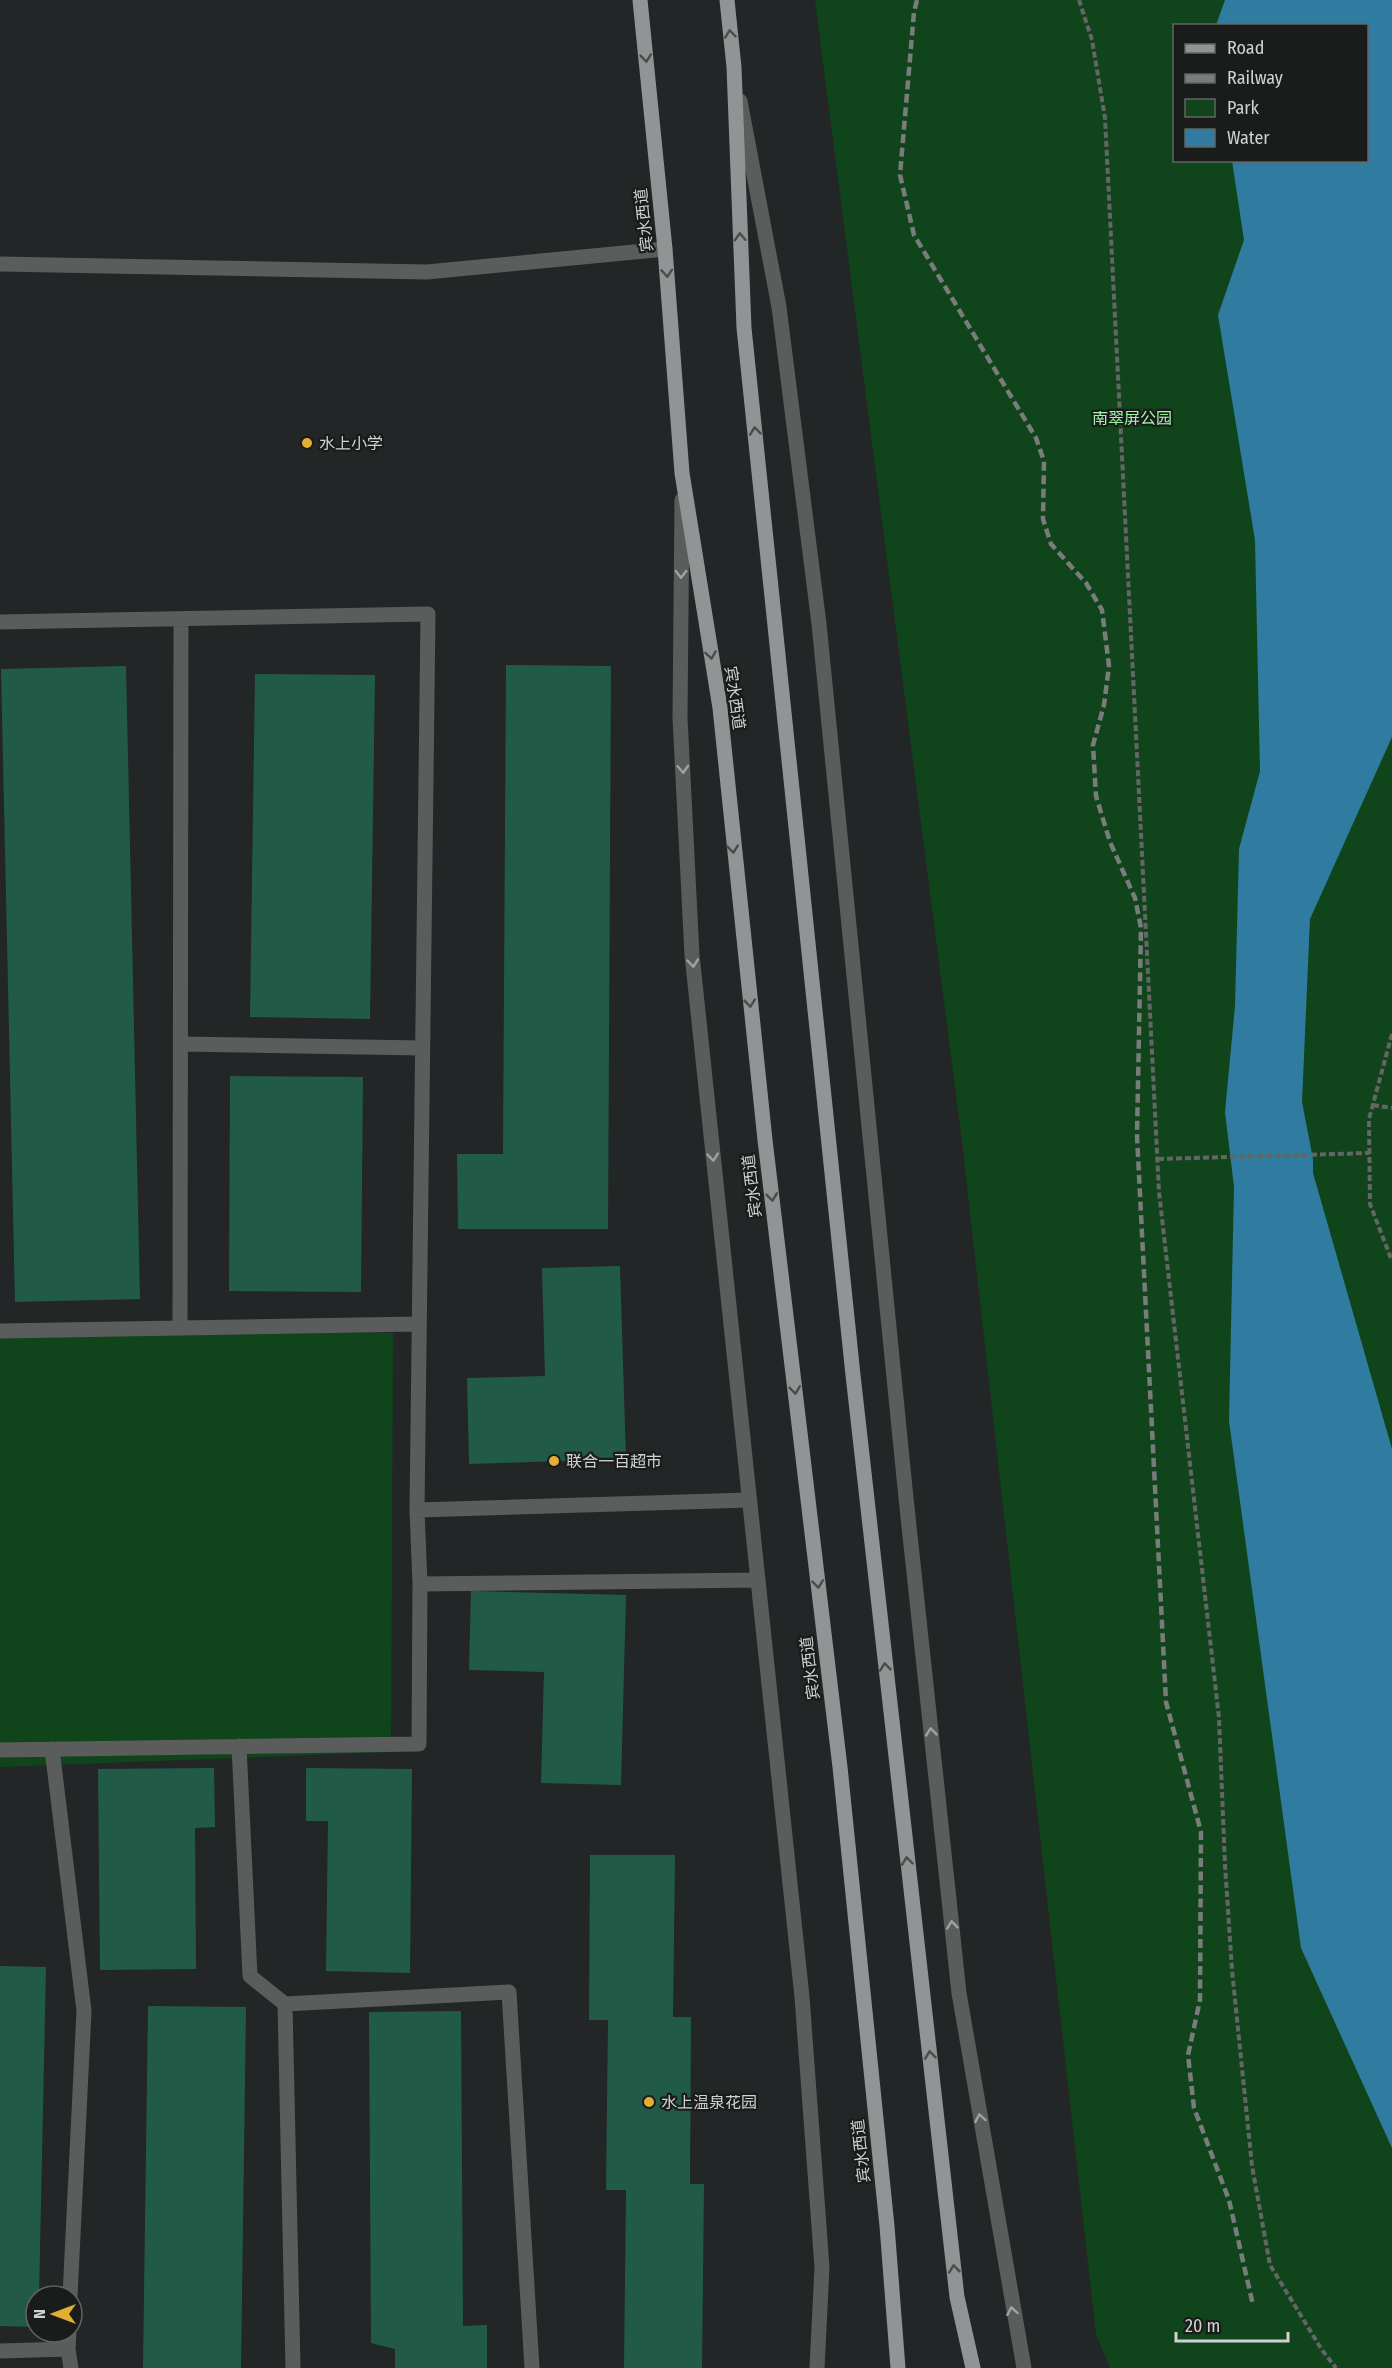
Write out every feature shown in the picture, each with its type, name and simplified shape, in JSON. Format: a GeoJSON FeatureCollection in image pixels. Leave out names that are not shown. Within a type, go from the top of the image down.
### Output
{"type":"FeatureCollection","features":[{"type":"Feature","properties":{"kind":"main road","name":"宾水西道"},"geometry":{"type":"LineString","coordinates":[[640,0],[665,249],[682,473],[720,708],[741,924],[840,1767],[887,2226],[898,2368]]}},
{"type":"Feature","properties":{"kind":"main road"},"geometry":{"type":"LineString","coordinates":[[727,0],[734,67],[744,328],[900,1805],[957,2297],[973,2368]]}},
{"type":"Feature","properties":{"kind":"street"},"geometry":{"type":"LineString","coordinates":[[734,67],[779,307],[819,624],[959,1993],[1024,2368]]}},
{"type":"Feature","properties":{"kind":"street"},"geometry":{"type":"LineString","coordinates":[[0,264],[427,272],[665,249]]}},
{"type":"Feature","properties":{"kind":"street"},"geometry":{"type":"LineString","coordinates":[[682,473],[680,718],[692,955],[803,2009],[822,2267],[817,2368]]}},
{"type":"Feature","properties":{"kind":"street"},"geometry":{"type":"LineString","coordinates":[[0,622],[428,614],[417,1510],[420,1584],[419,1744],[0,1750]]}},
{"type":"Feature","properties":{"kind":"street"},"geometry":{"type":"LineString","coordinates":[[180,1328],[181,619]]}},
{"type":"Feature","properties":{"kind":"street"},"geometry":{"type":"LineString","coordinates":[[181,1044],[422,1048]]}},
{"type":"Feature","properties":{"kind":"street"},"geometry":{"type":"LineString","coordinates":[[0,1331],[419,1324]]}},
{"type":"Feature","properties":{"kind":"street"},"geometry":{"type":"LineString","coordinates":[[417,1510],[749,1500]]}},
{"type":"Feature","properties":{"kind":"street"},"geometry":{"type":"LineString","coordinates":[[420,1584],[758,1580]]}},
{"type":"Feature","properties":{"kind":"street"},"geometry":{"type":"LineString","coordinates":[[238,1746],[250,1976],[285,2004],[509,1992],[532,2368]]}},
{"type":"Feature","properties":{"kind":"street"},"geometry":{"type":"LineString","coordinates":[[52,1749],[84,2011],[71,2284]]}},
{"type":"Feature","properties":{"kind":"street"},"geometry":{"type":"LineString","coordinates":[[285,2004],[293,2368]]}},
{"type":"Feature","properties":{"kind":"street"},"geometry":{"type":"LineString","coordinates":[[68,2344],[71,2368]]}},
{"type":"Feature","properties":{"kind":"street"},"geometry":{"type":"LineString","coordinates":[[0,2351],[68,2349]]}},
{"type":"Feature","properties":{"kind":"path"},"geometry":{"type":"LineString","coordinates":[[1079,0],[1092,39],[1105,118],[1159,1192],[1219,1718],[1225,1865],[1252,2166],[1270,2265],[1322,2350],[1336,2368]]}},
{"type":"Feature","properties":{"kind":"path"},"geometry":{"type":"LineString","coordinates":[[1392,1034],[1369,1119],[1370,1204],[1392,1261]]}},
{"type":"Feature","properties":{"kind":"path"},"geometry":{"type":"LineString","coordinates":[[1373,1105],[1392,1108]]}},
{"type":"Feature","properties":{"kind":"path"},"geometry":{"type":"LineString","coordinates":[[1158,1159],[1369,1153]]}},
{"type":"Feature","properties":{"kind":"green space","name":"南翠屏公园"},"geometry":{"type":"Polygon","coordinates":[[[815,0],[1392,0],[1392,2368],[1110,2368],[1096,2334],[962,1141],[815,0]]]}},
{"type":"Feature","properties":{"kind":"green space"},"geometry":{"type":"Polygon","coordinates":[[[0,1324],[393,1333],[391,1752],[0,1767],[0,1324]]]}},
{"type":"Feature","properties":{"kind":"water"},"geometry":{"type":"Polygon","coordinates":[[[1225,0],[1392,0],[1392,737],[1310,919],[1302,1102],[1313,1159],[1313,1173],[1392,1449],[1392,2148],[1301,1948],[1229,1421],[1234,1187],[1225,1112],[1235,1006],[1239,849],[1260,771],[1255,540],[1218,315],[1244,240],[1232,162],[1368,162],[1368,24],[1216,24],[1225,0]]]}},
{"type":"Feature","properties":{"kind":"building"},"geometry":{"type":"Polygon","coordinates":[[[506,665],[611,666],[608,1229],[458,1229],[457,1154],[503,1154],[506,665]]]}},
{"type":"Feature","properties":{"kind":"building"},"geometry":{"type":"Polygon","coordinates":[[[126,666],[140,1299],[15,1302],[1,669],[126,666]]]}},
{"type":"Feature","properties":{"kind":"building"},"geometry":{"type":"Polygon","coordinates":[[[255,674],[375,675],[370,1019],[250,1017],[255,674]]]}},
{"type":"Feature","properties":{"kind":"building"},"geometry":{"type":"Polygon","coordinates":[[[230,1076],[363,1077],[361,1292],[229,1291],[230,1076]]]}},
{"type":"Feature","properties":{"kind":"building"},"geometry":{"type":"Polygon","coordinates":[[[620,1266],[626,1459],[469,1464],[467,1378],[545,1376],[542,1268],[620,1266]]]}},
{"type":"Feature","properties":{"kind":"building"},"geometry":{"type":"Polygon","coordinates":[[[471,1591],[626,1595],[621,1785],[541,1783],[544,1672],[469,1670],[471,1591]]]}},
{"type":"Feature","properties":{"kind":"building"},"geometry":{"type":"Polygon","coordinates":[[[214,1768],[215,1827],[195,1828],[196,1969],[100,1970],[98,1769],[214,1768]]]}},
{"type":"Feature","properties":{"kind":"building"},"geometry":{"type":"Polygon","coordinates":[[[306,1768],[412,1769],[410,1973],[326,1971],[328,1821],[306,1821],[306,1768]]]}},
{"type":"Feature","properties":{"kind":"building","name":"水上温泉花园"},"geometry":{"type":"Polygon","coordinates":[[[590,1855],[675,1855],[673,2017],[691,2017],[690,2184],[704,2184],[702,2368],[624,2368],[626,2190],[606,2190],[608,2020],[589,2020],[590,1855]]]}},
{"type":"Feature","properties":{"kind":"building"},"geometry":{"type":"Polygon","coordinates":[[[0,1966],[46,1967],[39,2284],[24,2284],[24,2327],[0,2326],[0,1966]]]}},
{"type":"Feature","properties":{"kind":"building"},"geometry":{"type":"Polygon","coordinates":[[[148,2006],[246,2007],[241,2368],[143,2368],[148,2006]]]}},
{"type":"Feature","properties":{"kind":"building"},"geometry":{"type":"Polygon","coordinates":[[[461,2011],[463,2326],[487,2325],[487,2368],[395,2368],[395,2349],[371,2343],[369,2012],[461,2011]]]}},
{"type":"Feature","properties":{"kind":"railway"},"geometry":{"type":"LineString","coordinates":[[917,0],[914,12],[900,175],[914,235],[1036,438],[1044,461],[1043,519],[1051,544],[1086,583],[1102,610],[1109,666],[1104,705],[1093,745],[1096,796],[1110,842],[1135,898],[1141,928],[1137,1136],[1166,1702],[1201,1832],[1200,2000],[1188,2055],[1194,2108],[1229,2200],[1253,2305]]}},
{"type":"Feature","properties":{"kind":"place","name":"水上小学"},"geometry":{"type":"Point","coordinates":[307,443]}},
{"type":"Feature","properties":{"kind":"place","name":"联合一百超市"},"geometry":{"type":"Point","coordinates":[554,1461]}},
{"type":"Feature","properties":{"kind":"place","name":"水上温泉花园"},"geometry":{"type":"Point","coordinates":[649,2102]}}]}
